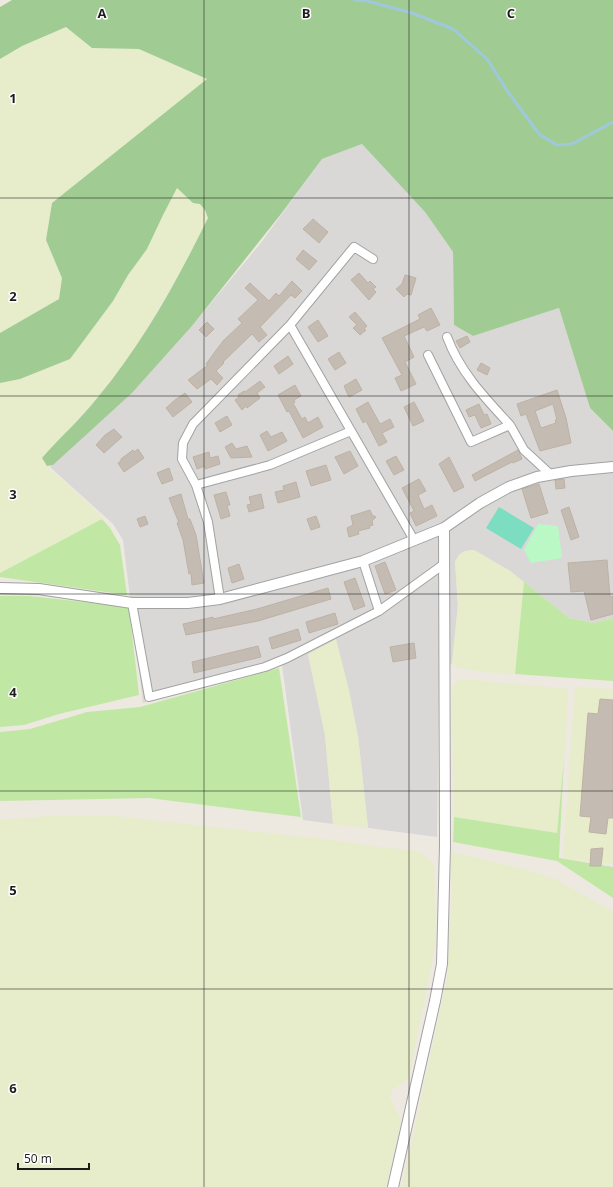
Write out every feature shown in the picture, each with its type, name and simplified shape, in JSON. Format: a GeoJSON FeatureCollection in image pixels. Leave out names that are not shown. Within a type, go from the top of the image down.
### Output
{"type":"FeatureCollection","features":[{"type":"Feature","properties":{"kind":"street"},"geometry":{"type":"LineString","coordinates":[[220,599],[208,522],[196,485],[182,459],[183,443],[193,424],[290,325],[354,247],[373,259]]}},
{"type":"Feature","properties":{"kind":"street"},"geometry":{"type":"LineString","coordinates":[[290,325],[414,540]]}},
{"type":"Feature","properties":{"kind":"street"},"geometry":{"type":"LineString","coordinates":[[447,337],[452,351],[466,375],[510,425],[524,450],[550,474]]}},
{"type":"Feature","properties":{"kind":"street"},"geometry":{"type":"LineString","coordinates":[[428,355],[471,442],[510,425]]}},
{"type":"Feature","properties":{"kind":"street"},"geometry":{"type":"LineString","coordinates":[[196,485],[270,465],[351,430]]}},
{"type":"Feature","properties":{"kind":"street"},"geometry":{"type":"LineString","coordinates":[[0,588],[39,589],[132,603],[188,603],[220,599],[362,560],[414,540],[444,528],[480,503],[509,487],[537,477],[550,474],[613,467]]}},
{"type":"Feature","properties":{"kind":"street"},"geometry":{"type":"LineString","coordinates":[[393,1187],[434,1008],[442,964],[445,846],[444,528]]}},
{"type":"Feature","properties":{"kind":"street"},"geometry":{"type":"LineString","coordinates":[[362,560],[379,611]]}},
{"type":"Feature","properties":{"kind":"street"},"geometry":{"type":"LineString","coordinates":[[132,603],[149,697],[266,667],[287,658],[379,611],[444,564]]}},
{"type":"Feature","properties":{"kind":"shaded area"},"geometry":{"type":"Polygon","coordinates":[[[362,144],[425,212],[453,252],[454,325],[473,336],[559,308],[590,408],[613,431],[613,618],[594,623],[569,618],[510,571],[474,550],[465,551],[459,555],[455,562],[458,605],[452,663],[439,678],[437,837],[368,828],[358,736],[308,654],[325,735],[333,824],[303,820],[282,665],[143,703],[123,540],[113,524],[50,467],[132,393],[192,326],[260,244],[322,159],[362,144]]]}},
{"type":"Feature","properties":{"kind":"green space"},"geometry":{"type":"Polygon","coordinates":[[[12,0],[613,0],[613,431],[590,408],[559,308],[473,336],[454,325],[453,252],[425,212],[362,144],[322,159],[281,214],[192,326],[132,393],[53,465],[47,466],[42,458],[91,405],[130,355],[158,311],[208,218],[205,210],[200,204],[193,203],[177,188],[147,249],[128,275],[113,301],[70,359],[20,379],[0,383],[0,333],[59,299],[62,278],[46,240],[52,203],[207,79],[139,49],[92,48],[66,27],[22,46],[0,59],[0,7],[12,0]]]}},
{"type":"Feature","properties":{"kind":"green space"},"geometry":{"type":"Polygon","coordinates":[[[66,27],[92,48],[139,49],[208,79],[52,203],[46,240],[62,278],[59,299],[0,333],[0,59],[22,46],[66,27]]]}},
{"type":"Feature","properties":{"kind":"green space"},"geometry":{"type":"Polygon","coordinates":[[[177,188],[193,203],[200,204],[205,210],[208,218],[178,277],[131,354],[97,398],[42,458],[47,466],[104,518],[0,573],[0,383],[20,379],[70,359],[113,301],[128,275],[147,249],[177,188]]]}},
{"type":"Feature","properties":{"kind":"green space"},"geometry":{"type":"Polygon","coordinates":[[[499,507],[534,528],[521,549],[486,528],[499,507]]]}},
{"type":"Feature","properties":{"kind":"green space"},"geometry":{"type":"Polygon","coordinates":[[[102,519],[110,528],[120,545],[127,595],[0,577],[0,573],[102,519]]]}},
{"type":"Feature","properties":{"kind":"green space"},"geometry":{"type":"Polygon","coordinates":[[[538,524],[558,526],[562,558],[531,563],[524,550],[538,524]]]}},
{"type":"Feature","properties":{"kind":"green space"},"geometry":{"type":"Polygon","coordinates":[[[474,550],[510,571],[524,582],[515,674],[483,672],[459,668],[452,663],[458,605],[455,562],[459,555],[465,551],[474,550]]]}},
{"type":"Feature","properties":{"kind":"green space"},"geometry":{"type":"Polygon","coordinates":[[[524,582],[569,618],[594,623],[613,618],[613,681],[515,674],[524,582]]]}},
{"type":"Feature","properties":{"kind":"green space"},"geometry":{"type":"Polygon","coordinates":[[[0,596],[30,596],[129,607],[139,695],[59,714],[24,725],[0,727],[0,596]]]}},
{"type":"Feature","properties":{"kind":"green space"},"geometry":{"type":"Polygon","coordinates":[[[336,639],[349,690],[358,736],[368,828],[333,824],[325,735],[308,654],[336,639]]]}},
{"type":"Feature","properties":{"kind":"green space"},"geometry":{"type":"Polygon","coordinates":[[[279,668],[301,817],[149,798],[0,801],[0,732],[30,729],[87,712],[140,707],[279,668]]]}},
{"type":"Feature","properties":{"kind":"green space"},"geometry":{"type":"Polygon","coordinates":[[[459,679],[568,689],[566,738],[557,833],[454,817],[452,702],[453,685],[459,679]]]}},
{"type":"Feature","properties":{"kind":"green space"},"geometry":{"type":"Polygon","coordinates":[[[575,687],[613,689],[613,864],[563,858],[575,687]]]}},
{"type":"Feature","properties":{"kind":"green space"},"geometry":{"type":"Polygon","coordinates":[[[564,758],[559,858],[613,867],[613,898],[557,861],[453,842],[454,817],[557,833],[564,758]]]}},
{"type":"Feature","properties":{"kind":"green space"},"geometry":{"type":"Polygon","coordinates":[[[49,816],[114,816],[332,840],[411,850],[423,854],[434,864],[436,941],[410,1071],[407,1079],[392,1090],[390,1097],[401,1121],[386,1187],[0,1187],[0,820],[49,816]]]}},
{"type":"Feature","properties":{"kind":"green space"},"geometry":{"type":"Polygon","coordinates":[[[451,852],[524,869],[555,879],[613,912],[613,1187],[402,1187],[447,980],[452,893],[451,852]]]}},
{"type":"Feature","properties":{"kind":"building"},"geometry":{"type":"Polygon","coordinates":[[[313,219],[328,232],[319,243],[303,229],[313,219]]]}},
{"type":"Feature","properties":{"kind":"building"},"geometry":{"type":"Polygon","coordinates":[[[303,250],[317,261],[309,270],[296,259],[303,250]]]}},
{"type":"Feature","properties":{"kind":"building"},"geometry":{"type":"Polygon","coordinates":[[[359,273],[368,283],[370,281],[376,287],[373,289],[376,292],[369,300],[351,280],[359,273]]]}},
{"type":"Feature","properties":{"kind":"building"},"geometry":{"type":"Polygon","coordinates":[[[405,275],[416,278],[411,295],[407,294],[404,297],[396,289],[402,284],[405,275]]]}},
{"type":"Feature","properties":{"kind":"building"},"geometry":{"type":"Polygon","coordinates":[[[292,281],[302,291],[295,298],[291,295],[260,327],[267,335],[259,342],[252,334],[223,362],[224,363],[216,371],[223,378],[217,385],[211,379],[197,389],[188,380],[208,365],[206,364],[223,341],[242,323],[238,319],[258,300],[245,288],[250,283],[269,301],[276,293],[279,296],[292,281]]]}},
{"type":"Feature","properties":{"kind":"building"},"geometry":{"type":"Polygon","coordinates":[[[431,308],[440,325],[427,331],[424,327],[404,336],[414,357],[405,362],[416,384],[401,391],[395,378],[402,375],[382,338],[420,319],[418,315],[431,308]]]}},
{"type":"Feature","properties":{"kind":"building"},"geometry":{"type":"Polygon","coordinates":[[[355,312],[367,326],[364,329],[366,330],[360,335],[353,328],[357,325],[349,317],[355,312]]]}},
{"type":"Feature","properties":{"kind":"building"},"geometry":{"type":"Polygon","coordinates":[[[318,320],[328,336],[318,342],[308,327],[318,320]]]}},
{"type":"Feature","properties":{"kind":"building"},"geometry":{"type":"Polygon","coordinates":[[[207,322],[214,329],[206,337],[199,330],[207,322]]]}},
{"type":"Feature","properties":{"kind":"building"},"geometry":{"type":"Polygon","coordinates":[[[467,336],[470,342],[460,348],[456,341],[467,336]]]}},
{"type":"Feature","properties":{"kind":"building"},"geometry":{"type":"Polygon","coordinates":[[[339,352],[346,363],[335,370],[328,359],[339,352]]]}},
{"type":"Feature","properties":{"kind":"building"},"geometry":{"type":"Polygon","coordinates":[[[288,356],[293,364],[279,374],[274,366],[288,356]]]}},
{"type":"Feature","properties":{"kind":"building"},"geometry":{"type":"Polygon","coordinates":[[[481,363],[490,368],[487,375],[477,370],[481,363]]]}},
{"type":"Feature","properties":{"kind":"building"},"geometry":{"type":"Polygon","coordinates":[[[356,379],[362,390],[349,397],[344,386],[356,379]]]}},
{"type":"Feature","properties":{"kind":"building"},"geometry":{"type":"Polygon","coordinates":[[[260,381],[265,387],[257,393],[260,398],[242,410],[235,400],[239,397],[238,395],[244,391],[245,392],[260,381]]]}},
{"type":"Feature","properties":{"kind":"building"},"geometry":{"type":"Polygon","coordinates":[[[295,385],[301,396],[294,400],[295,402],[293,403],[302,419],[305,417],[308,423],[318,417],[323,427],[303,438],[289,411],[287,412],[278,395],[295,385]]]}},
{"type":"Feature","properties":{"kind":"building"},"geometry":{"type":"Polygon","coordinates":[[[557,390],[566,418],[571,443],[540,451],[526,414],[521,416],[517,404],[557,390]],[[553,404],[535,411],[541,428],[556,423],[555,420],[557,420],[553,404]]]}},
{"type":"Feature","properties":{"kind":"building"},"geometry":{"type":"Polygon","coordinates":[[[185,393],[192,402],[173,417],[166,408],[185,393]]]}},
{"type":"Feature","properties":{"kind":"building"},"geometry":{"type":"Polygon","coordinates":[[[368,402],[380,424],[390,419],[394,427],[382,433],[387,442],[379,446],[366,421],[363,423],[356,409],[368,402]]]}},
{"type":"Feature","properties":{"kind":"building"},"geometry":{"type":"Polygon","coordinates":[[[414,402],[424,421],[413,426],[404,407],[414,402]]]}},
{"type":"Feature","properties":{"kind":"building"},"geometry":{"type":"Polygon","coordinates":[[[479,404],[484,415],[487,414],[491,424],[481,428],[475,415],[469,417],[466,410],[479,404]]]}},
{"type":"Feature","properties":{"kind":"building"},"geometry":{"type":"Polygon","coordinates":[[[227,416],[232,425],[220,432],[215,423],[227,416]]]}},
{"type":"Feature","properties":{"kind":"building"},"geometry":{"type":"Polygon","coordinates":[[[114,429],[122,437],[104,453],[96,445],[105,435],[114,429]]]}},
{"type":"Feature","properties":{"kind":"building"},"geometry":{"type":"Polygon","coordinates":[[[267,431],[271,437],[282,432],[287,441],[268,451],[260,435],[267,431]]]}},
{"type":"Feature","properties":{"kind":"building"},"geometry":{"type":"Polygon","coordinates":[[[232,443],[236,449],[247,446],[252,457],[231,458],[225,447],[232,443]]]}},
{"type":"Feature","properties":{"kind":"building"},"geometry":{"type":"Polygon","coordinates":[[[138,449],[144,458],[124,472],[118,463],[133,450],[134,452],[138,449]]]}},
{"type":"Feature","properties":{"kind":"building"},"geometry":{"type":"Polygon","coordinates":[[[518,450],[522,459],[513,463],[512,462],[475,481],[472,475],[518,450]]]}},
{"type":"Feature","properties":{"kind":"building"},"geometry":{"type":"Polygon","coordinates":[[[350,451],[358,466],[344,474],[335,457],[350,451]]]}},
{"type":"Feature","properties":{"kind":"building"},"geometry":{"type":"Polygon","coordinates":[[[209,452],[210,458],[218,456],[220,464],[205,469],[205,466],[197,469],[193,457],[209,452]]]}},
{"type":"Feature","properties":{"kind":"building"},"geometry":{"type":"Polygon","coordinates":[[[396,456],[404,470],[394,475],[386,461],[396,456]]]}},
{"type":"Feature","properties":{"kind":"building"},"geometry":{"type":"Polygon","coordinates":[[[449,457],[464,487],[454,492],[439,464],[449,457]]]}},
{"type":"Feature","properties":{"kind":"building"},"geometry":{"type":"Polygon","coordinates":[[[326,465],[331,480],[311,486],[306,471],[326,465]]]}},
{"type":"Feature","properties":{"kind":"building"},"geometry":{"type":"Polygon","coordinates":[[[169,468],[173,480],[162,484],[157,473],[169,468]]]}},
{"type":"Feature","properties":{"kind":"building"},"geometry":{"type":"Polygon","coordinates":[[[419,479],[426,491],[418,495],[424,509],[432,505],[437,516],[416,526],[410,513],[414,511],[402,488],[419,479]]]}},
{"type":"Feature","properties":{"kind":"building"},"geometry":{"type":"Polygon","coordinates":[[[564,479],[565,488],[556,489],[555,480],[564,479]]]}},
{"type":"Feature","properties":{"kind":"building"},"geometry":{"type":"Polygon","coordinates":[[[296,482],[300,497],[278,503],[275,492],[284,490],[283,486],[296,482]]]}},
{"type":"Feature","properties":{"kind":"building"},"geometry":{"type":"Polygon","coordinates":[[[539,484],[548,513],[531,518],[522,489],[539,484]]]}},
{"type":"Feature","properties":{"kind":"building"},"geometry":{"type":"Polygon","coordinates":[[[226,492],[230,505],[227,505],[230,516],[221,519],[214,495],[226,492]]]}},
{"type":"Feature","properties":{"kind":"building"},"geometry":{"type":"Polygon","coordinates":[[[181,494],[188,519],[190,519],[196,535],[204,583],[192,585],[191,573],[189,574],[183,540],[177,523],[179,523],[169,498],[181,494]]]}},
{"type":"Feature","properties":{"kind":"building"},"geometry":{"type":"Polygon","coordinates":[[[261,494],[264,508],[249,512],[247,505],[251,504],[249,497],[261,494]]]}},
{"type":"Feature","properties":{"kind":"building"},"geometry":{"type":"Polygon","coordinates":[[[569,507],[579,537],[571,540],[561,510],[569,507]]]}},
{"type":"Feature","properties":{"kind":"building"},"geometry":{"type":"Polygon","coordinates":[[[370,510],[372,515],[376,517],[372,521],[373,525],[369,526],[370,528],[358,531],[359,534],[349,537],[347,528],[353,525],[351,516],[370,510]]]}},
{"type":"Feature","properties":{"kind":"building"},"geometry":{"type":"Polygon","coordinates":[[[145,516],[148,524],[140,527],[137,519],[145,516]]]}},
{"type":"Feature","properties":{"kind":"building"},"geometry":{"type":"Polygon","coordinates":[[[316,516],[320,527],[311,530],[307,519],[316,516]]]}},
{"type":"Feature","properties":{"kind":"building"},"geometry":{"type":"Polygon","coordinates":[[[607,560],[610,597],[613,596],[613,614],[591,620],[584,591],[571,592],[568,563],[607,560]]]}},
{"type":"Feature","properties":{"kind":"building"},"geometry":{"type":"Polygon","coordinates":[[[385,562],[396,590],[385,594],[375,566],[385,562]]]}},
{"type":"Feature","properties":{"kind":"building"},"geometry":{"type":"Polygon","coordinates":[[[239,564],[244,579],[232,583],[228,568],[239,564]]]}},
{"type":"Feature","properties":{"kind":"building"},"geometry":{"type":"Polygon","coordinates":[[[355,578],[365,606],[354,610],[344,582],[355,578]]]}},
{"type":"Feature","properties":{"kind":"building"},"geometry":{"type":"Polygon","coordinates":[[[328,588],[331,599],[258,621],[186,635],[183,624],[257,609],[328,588]]]}},
{"type":"Feature","properties":{"kind":"building"},"geometry":{"type":"Polygon","coordinates":[[[335,613],[338,624],[309,633],[306,622],[335,613]]]}},
{"type":"Feature","properties":{"kind":"building"},"geometry":{"type":"Polygon","coordinates":[[[298,629],[301,640],[272,649],[269,638],[298,629]]]}},
{"type":"Feature","properties":{"kind":"building"},"geometry":{"type":"Polygon","coordinates":[[[414,643],[416,658],[393,662],[390,647],[414,643]]]}},
{"type":"Feature","properties":{"kind":"building"},"geometry":{"type":"Polygon","coordinates":[[[258,646],[261,657],[194,673],[192,662],[258,646]]]}},
{"type":"Feature","properties":{"kind":"building"},"geometry":{"type":"Polygon","coordinates":[[[600,699],[613,700],[613,818],[608,818],[606,834],[589,832],[591,817],[580,816],[588,713],[598,714],[600,699]]]}},
{"type":"Feature","properties":{"kind":"building"},"geometry":{"type":"Polygon","coordinates":[[[603,848],[601,866],[590,866],[591,849],[603,848]]]}},
{"type":"Feature","properties":{"kind":"waterway"},"geometry":{"type":"LineString","coordinates":[[355,0],[367,1],[412,13],[453,29],[487,59],[508,92],[539,134],[557,145],[572,144],[613,122]]}}]}
